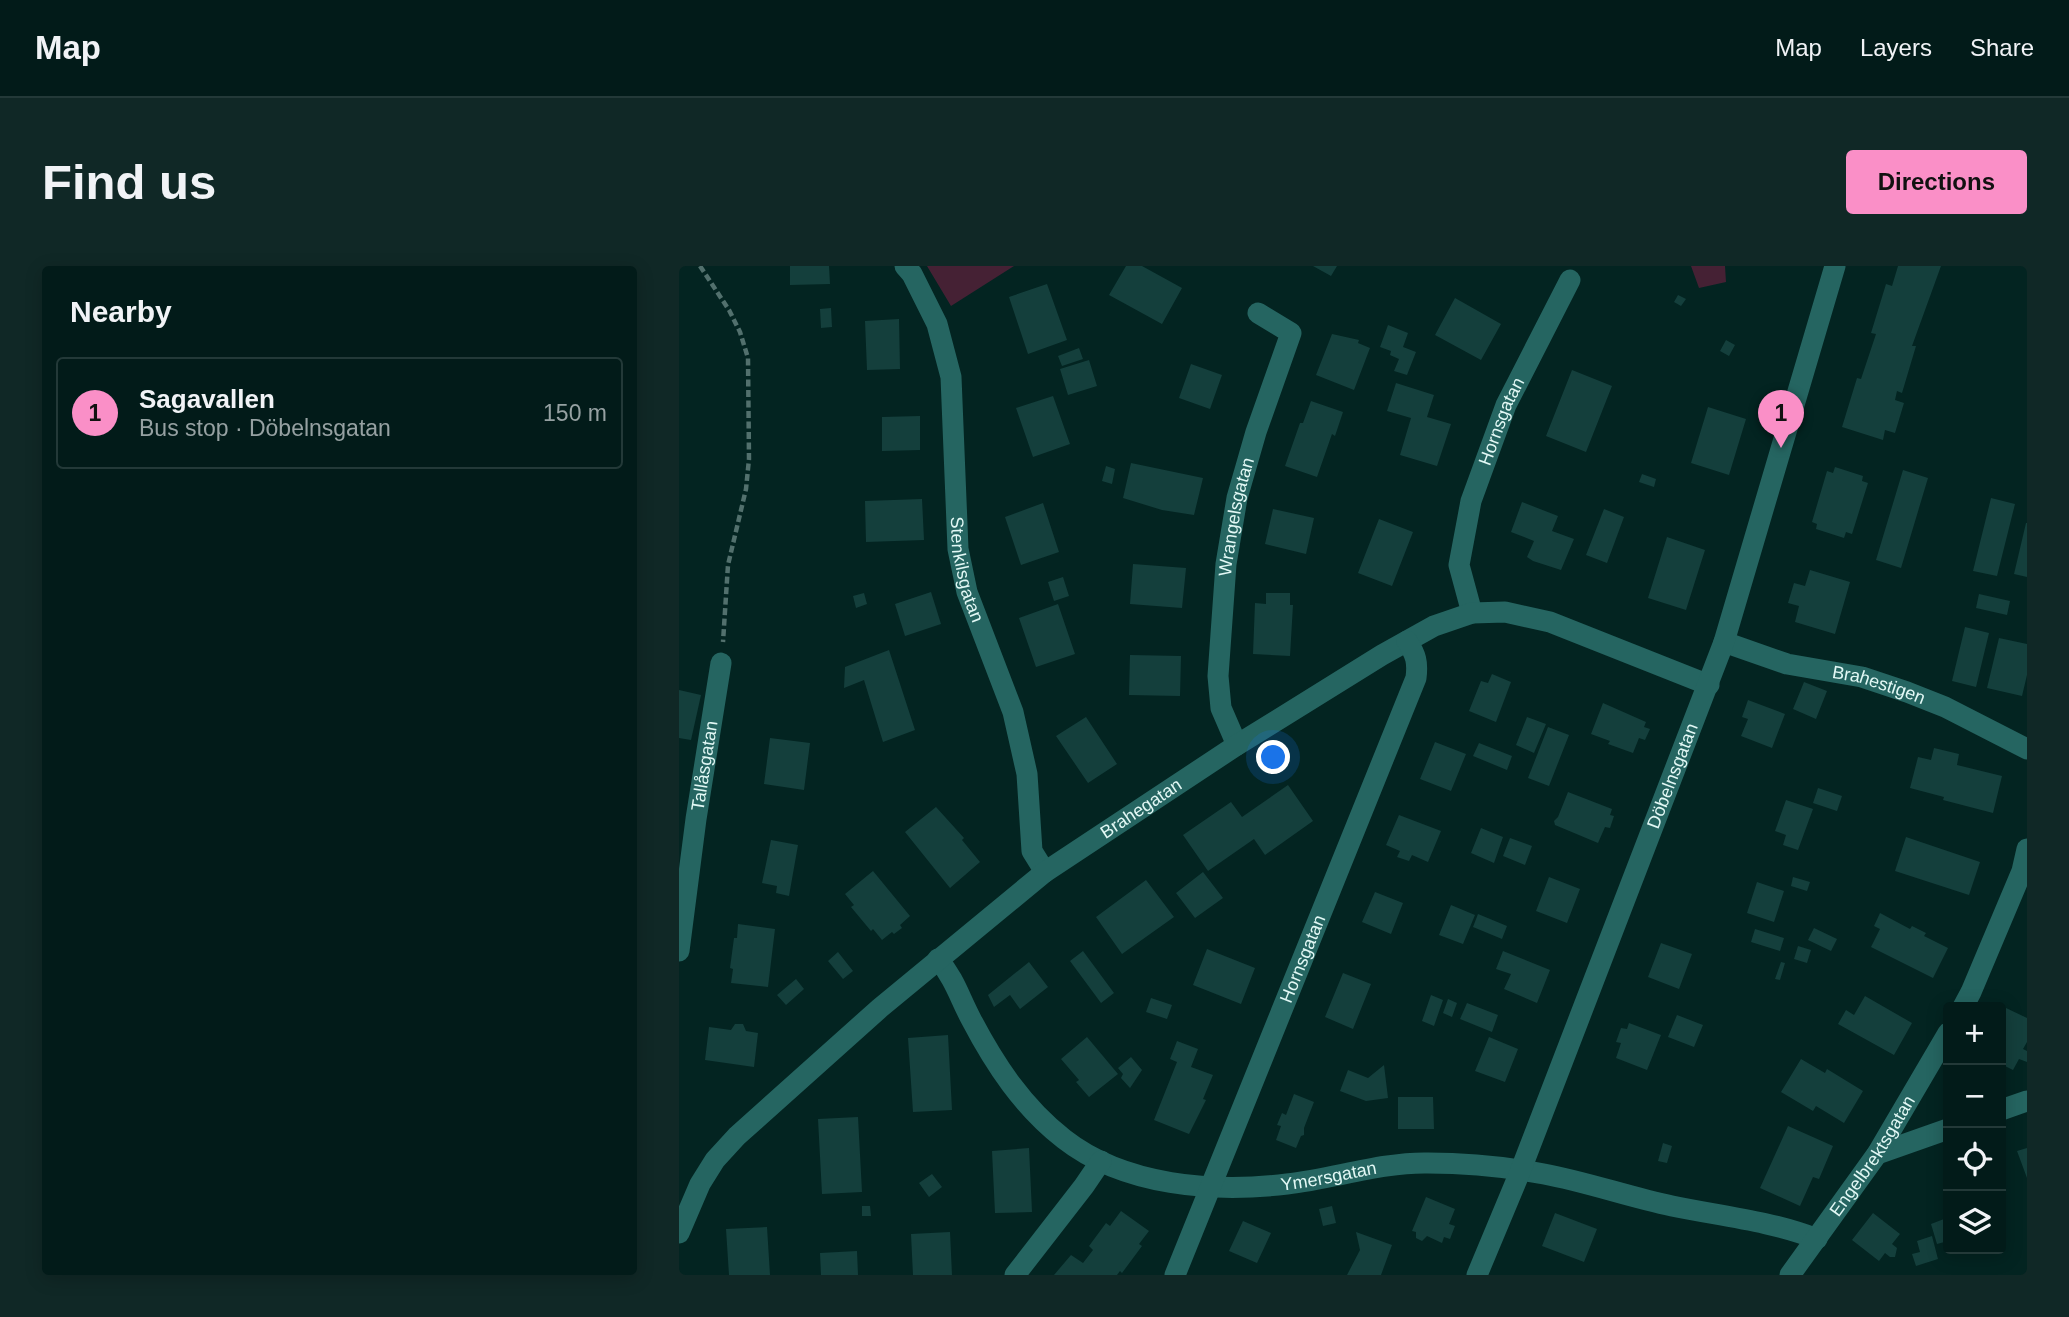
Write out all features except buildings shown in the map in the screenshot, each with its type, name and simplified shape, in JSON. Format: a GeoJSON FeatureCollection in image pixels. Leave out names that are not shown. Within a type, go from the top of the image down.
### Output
{"type":"FeatureCollection","features":[{"type":"Feature","properties":{"kind":"street","name":"Stenkilsgatan"},"geometry":{"type":"LineString","coordinates":[[905,266],[912,274],[937,324],[951,377],[958,549],[967,592],[1013,712],[1027,774],[1033,851],[1045,872]]}},
{"type":"Feature","properties":{"kind":"street","name":"Döbelnsgatan"},"geometry":{"type":"LineString","coordinates":[[1477,1275],[1520,1172],[1709,685],[1835,266]]}},
{"type":"Feature","properties":{"kind":"street","name":"Hornsgatan"},"geometry":{"type":"LineString","coordinates":[[1472,613],[1459,565],[1472,501],[1506,404],[1570,280]]}},
{"type":"Feature","properties":{"kind":"street","name":"Wrangelsgatan"},"geometry":{"type":"LineString","coordinates":[[1237,745],[1221,708],[1219,676],[1226,564],[1237,498],[1252,445],[1291,333],[1258,313]]}},
{"type":"Feature","properties":{"kind":"street","name":"Brahegatan"},"geometry":{"type":"LineString","coordinates":[[679,1233],[686,1191],[737,1136],[880,1008],[1045,872],[1237,745],[1434,626],[1472,613],[1505,612],[1550,622],[1709,685]]}},
{"type":"Feature","properties":{"kind":"street","name":"Hornsgatan"},"geometry":{"type":"LineString","coordinates":[[1175,1275],[1416,678],[1416,654],[1407,641]]}},
{"type":"Feature","properties":{"kind":"street","name":"Brahestigen"},"geometry":{"type":"LineString","coordinates":[[1724,642],[1787,664],[1862,677],[1907,692],[1945,707],[2027,749]]}},
{"type":"Feature","properties":{"kind":"street","name":"Tallåsgatan"},"geometry":{"type":"LineString","coordinates":[[679,951],[696,819],[721,663]]}},
{"type":"Feature","properties":{"kind":"street"},"geometry":{"type":"LineString","coordinates":[[1966,1002],[2022,872],[2027,849]]}},
{"type":"Feature","properties":{"kind":"street","name":"Ymersgatan"},"geometry":{"type":"LineString","coordinates":[[938,959],[953,978],[971,1017],[1016,1093],[1039,1119],[1066,1141],[1101,1161],[1131,1173],[1169,1182],[1211,1187],[1286,1184],[1426,1163],[1496,1167],[1544,1174],[1670,1206],[1789,1228],[1817,1239]]}},
{"type":"Feature","properties":{"kind":"street","name":"Engelbrektsgatan"},"geometry":{"type":"LineString","coordinates":[[1790,1275],[1877,1154],[1943,1042]]}},
{"type":"Feature","properties":{"kind":"street"},"geometry":{"type":"LineString","coordinates":[[2006,1108],[2027,1101]]}},
{"type":"Feature","properties":{"kind":"street"},"geometry":{"type":"LineString","coordinates":[[1877,1154],[1943,1131]]}},
{"type":"Feature","properties":{"kind":"street"},"geometry":{"type":"LineString","coordinates":[[1015,1275],[1101,1161]]}},
{"type":"Feature","properties":{"kind":"path"},"geometry":{"type":"LineString","coordinates":[[700,266],[729,310],[740,332],[748,358],[749,460],[746,489],[728,565],[721,663]]}},
{"type":"Feature","properties":{"kind":"shaded area"},"geometry":{"type":"Polygon","coordinates":[[[927,266],[1014,266],[951,306],[927,266]]]}},
{"type":"Feature","properties":{"kind":"shaded area"},"geometry":{"type":"Polygon","coordinates":[[[1691,266],[1725,266],[1726,282],[1699,288],[1691,266]]]}},
{"type":"Feature","properties":{"kind":"place","name":"Sagavallen"},"geometry":{"type":"Point","coordinates":[1781,448]}}]}
